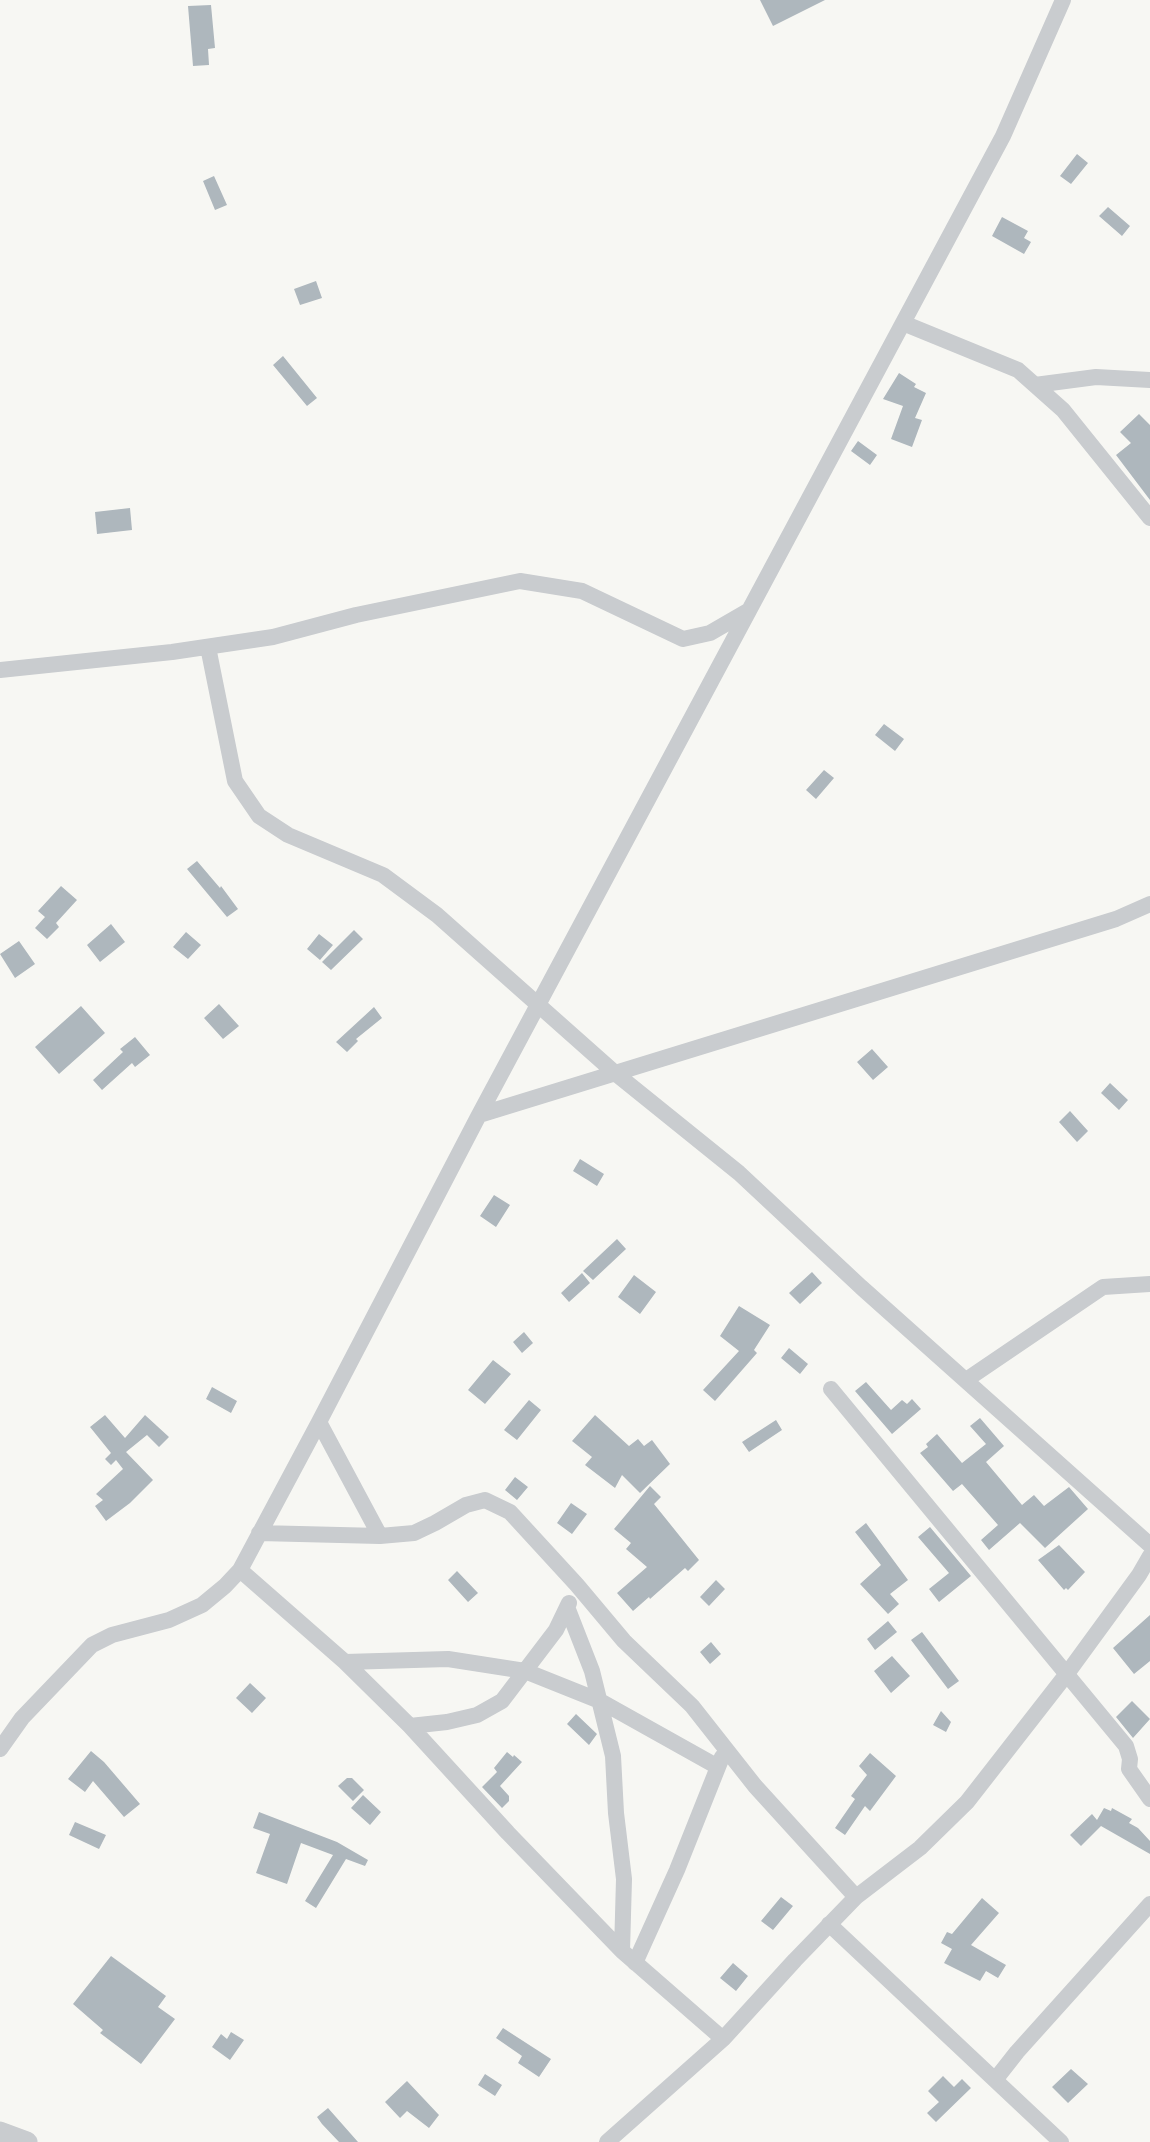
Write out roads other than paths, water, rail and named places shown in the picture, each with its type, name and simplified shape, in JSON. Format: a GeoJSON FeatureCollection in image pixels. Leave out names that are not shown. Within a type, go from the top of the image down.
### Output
{"type":"FeatureCollection","features":[{"type":"Feature","properties":{"kind":"street"},"geometry":{"type":"LineString","coordinates":[[0,1749],[22,1718],[92,1645],[112,1635],[169,1620],[202,1605],[240,1570],[479,1115],[1003,136],[1063,0]]}},
{"type":"Feature","properties":{"kind":"street"},"geometry":{"type":"LineString","coordinates":[[903,323],[1018,370],[1063,410],[1150,518]]}},
{"type":"Feature","properties":{"kind":"street"},"geometry":{"type":"LineString","coordinates":[[1035,384],[1096,377],[1150,380]]}},
{"type":"Feature","properties":{"kind":"street"},"geometry":{"type":"LineString","coordinates":[[0,670],[208,647],[273,637],[356,615],[520,581],[582,591],[683,639],[710,633],[749,611]]}},
{"type":"Feature","properties":{"kind":"street"},"geometry":{"type":"LineString","coordinates":[[208,647],[235,781],[259,816],[288,835],[383,875],[437,915],[615,1073],[739,1173],[861,1287],[1150,1545]]}},
{"type":"Feature","properties":{"kind":"street"},"geometry":{"type":"LineString","coordinates":[[479,1115],[1102,923],[1150,904]]}},
{"type":"Feature","properties":{"kind":"street"},"geometry":{"type":"LineString","coordinates":[[966,1380],[1103,1287],[1150,1284]]}},
{"type":"Feature","properties":{"kind":"street"},"geometry":{"type":"LineString","coordinates":[[831,1389],[1126,1746],[1130,1759],[1129,1769],[1150,1799]]}},
{"type":"Feature","properties":{"kind":"street"},"geometry":{"type":"LineString","coordinates":[[319,1422],[380,1536]]}},
{"type":"Feature","properties":{"kind":"street"},"geometry":{"type":"LineString","coordinates":[[259,1533],[380,1536],[414,1533],[466,1505],[485,1500],[510,1512],[624,1640],[692,1706],[771,1805],[856,1897]]}},
{"type":"Feature","properties":{"kind":"street"},"geometry":{"type":"LineString","coordinates":[[607,2142],[723,2039],[856,1897],[920,1847],[967,1802],[1066,1675],[1150,1556]]}},
{"type":"Feature","properties":{"kind":"street"},"geometry":{"type":"LineString","coordinates":[[240,1570],[345,1662],[410,1726],[508,1833],[635,1964],[723,2039]]}},
{"type":"Feature","properties":{"kind":"street"},"geometry":{"type":"LineString","coordinates":[[410,1726],[477,1715],[502,1701],[556,1630],[577,1585]]}},
{"type":"Feature","properties":{"kind":"street"},"geometry":{"type":"LineString","coordinates":[[567,1608],[593,1671],[612,1756],[624,1879],[622,1951]]}},
{"type":"Feature","properties":{"kind":"street"},"geometry":{"type":"LineString","coordinates":[[345,1662],[449,1660],[525,1671],[600,1701],[718,1767]]}},
{"type":"Feature","properties":{"kind":"street"},"geometry":{"type":"LineString","coordinates":[[635,1964],[677,1870],[725,1749]]}},
{"type":"Feature","properties":{"kind":"street"},"geometry":{"type":"LineString","coordinates":[[995,2080],[1150,1904]]}},
{"type":"Feature","properties":{"kind":"street"},"geometry":{"type":"LineString","coordinates":[[829,1924],[1061,2142]]}},
{"type":"Feature","properties":{"kind":"street"},"geometry":{"type":"LineString","coordinates":[[0,2132],[27,2142]]}}]}
